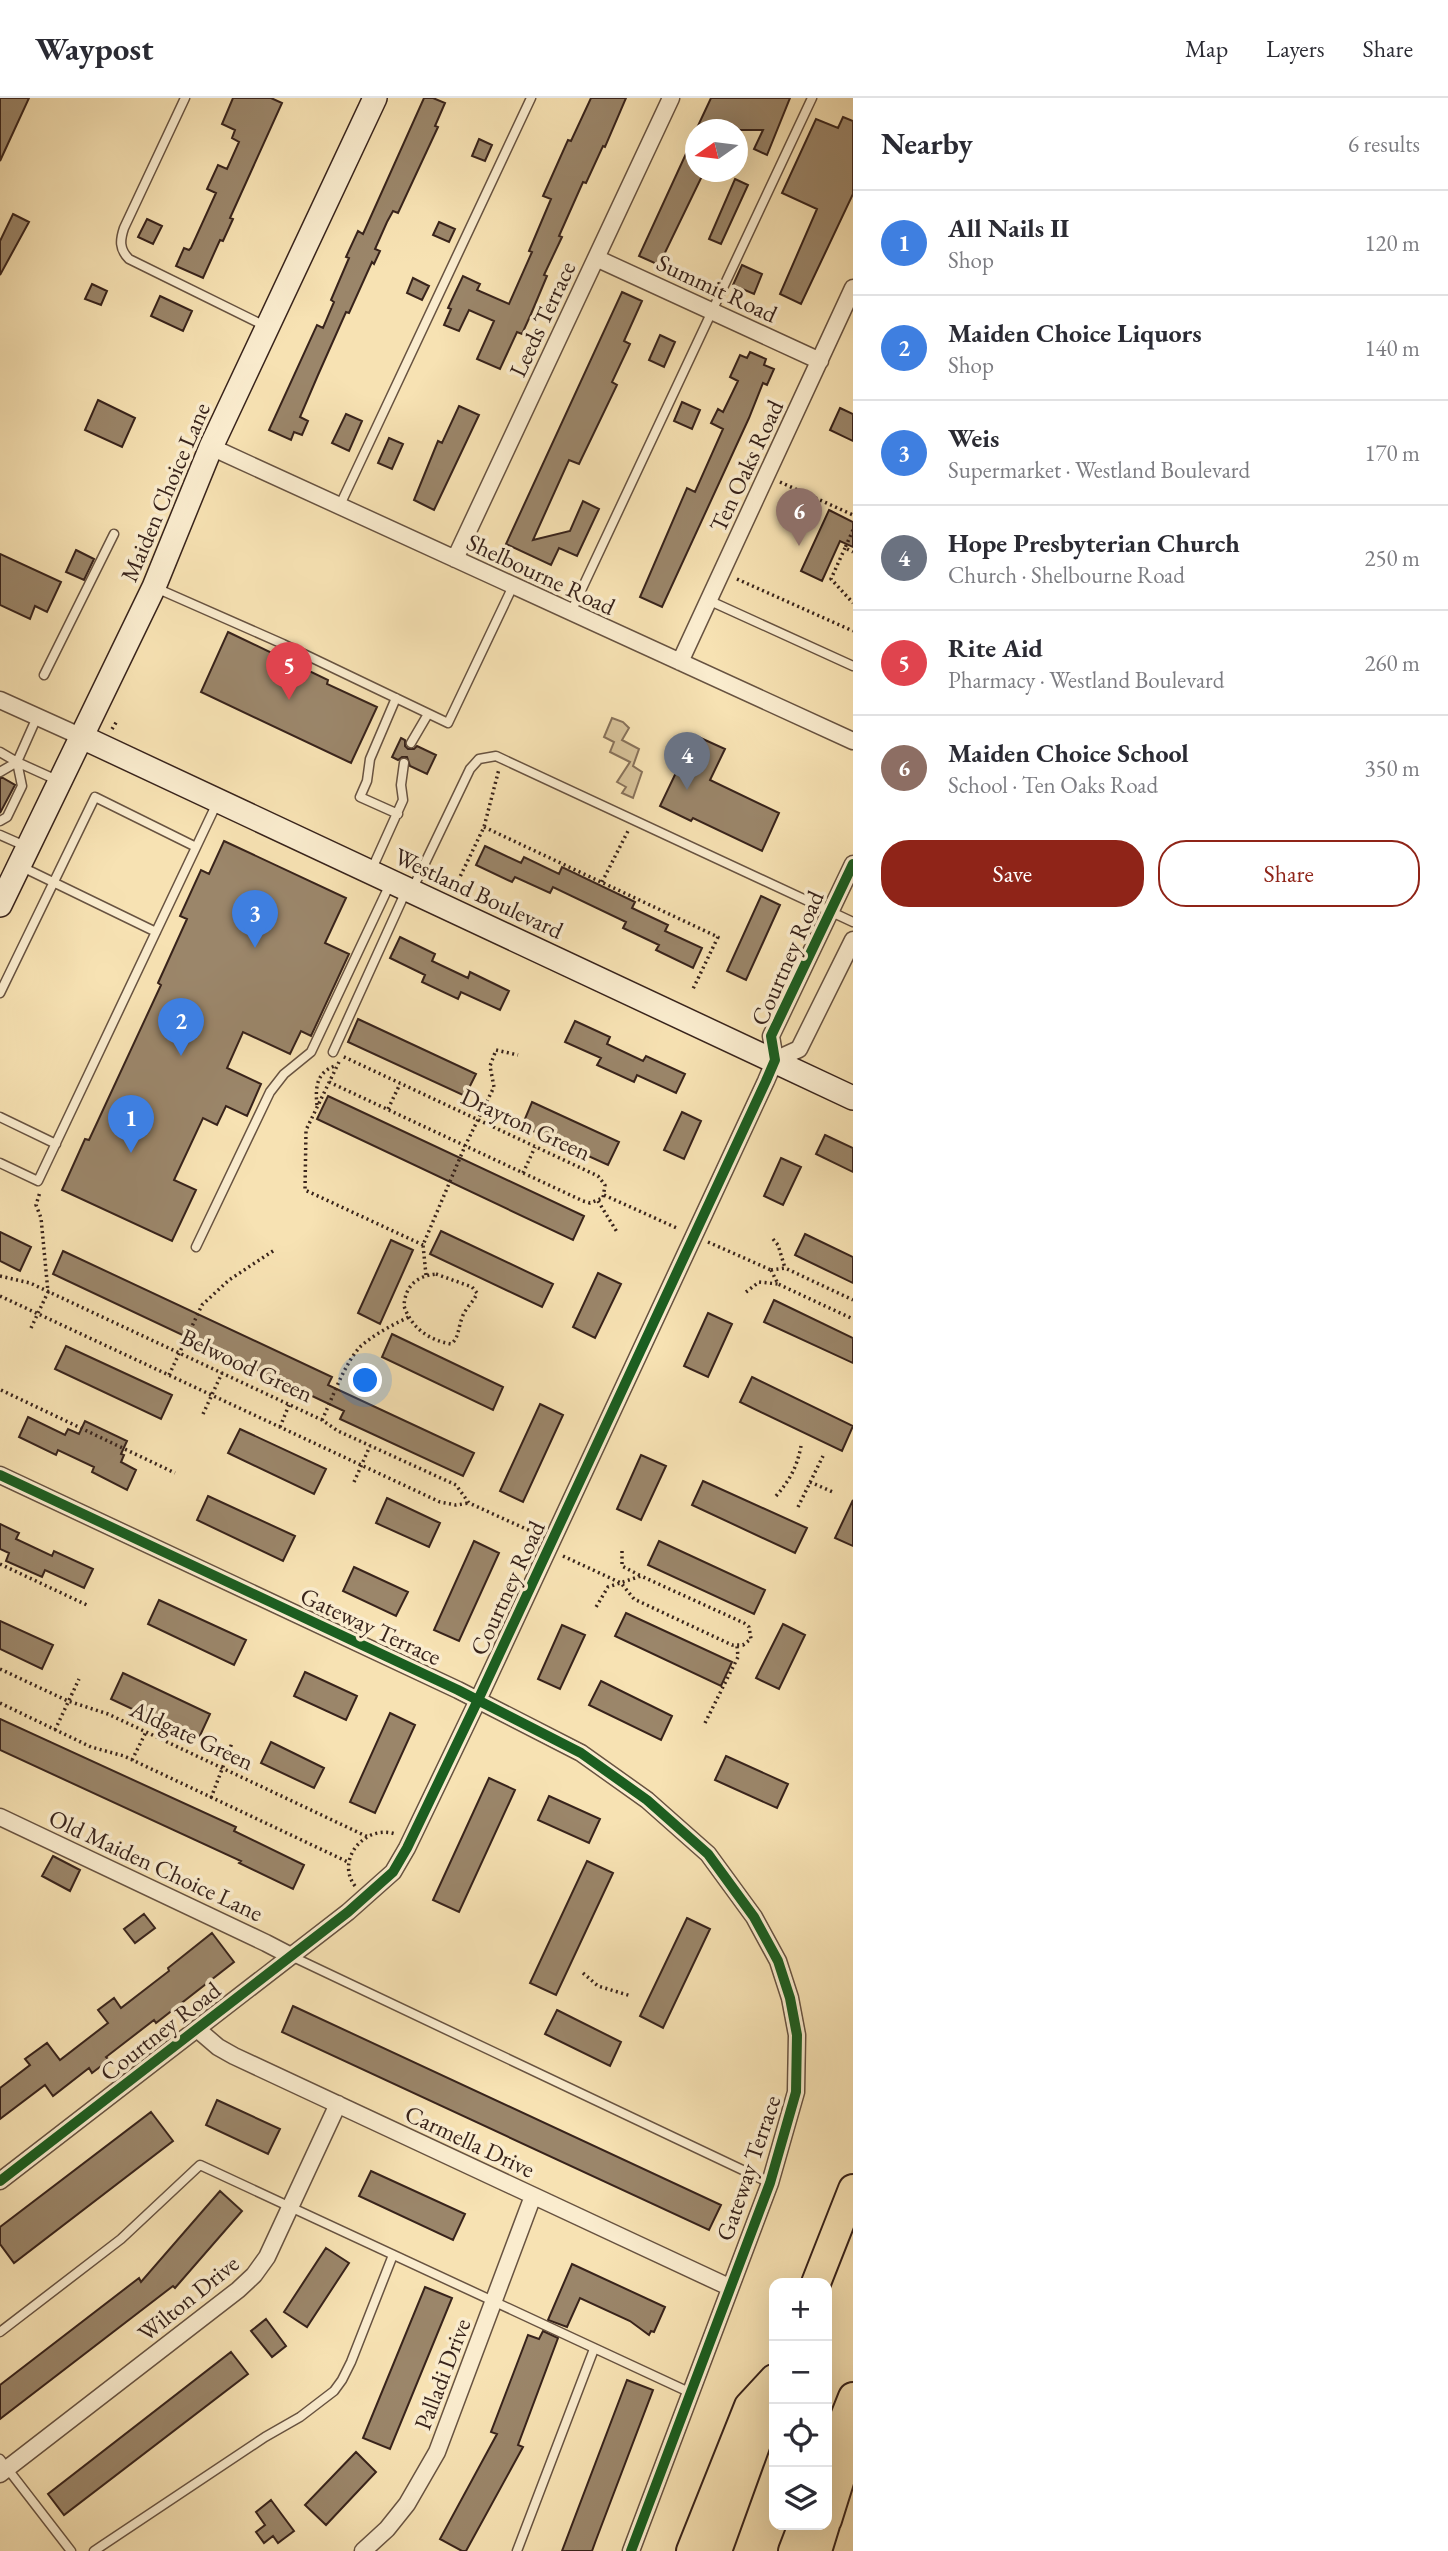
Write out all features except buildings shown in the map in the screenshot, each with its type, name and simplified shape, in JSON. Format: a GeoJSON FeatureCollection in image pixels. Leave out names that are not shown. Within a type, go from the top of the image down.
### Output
{"type":"FeatureCollection","features":[{"type":"Feature","properties":{"kind":"highway"},"geometry":{"type":"LineString","coordinates":[[818,2278],[853,2189]]}},
{"type":"Feature","properties":{"kind":"highway"},"geometry":{"type":"LineString","coordinates":[[691,2551],[749,2406],[769,2384]]}},
{"type":"Feature","properties":{"kind":"highway"},"geometry":{"type":"LineString","coordinates":[[832,2451],[853,2397]]}},
{"type":"Feature","properties":{"kind":"highway"},"geometry":{"type":"LineString","coordinates":[[717,2551],[770,2404]]}},
{"type":"Feature","properties":{"kind":"highway"},"geometry":{"type":"LineString","coordinates":[[832,2503],[853,2437]]}},
{"type":"Feature","properties":{"kind":"highway"},"geometry":{"type":"LineString","coordinates":[[793,2551],[801,2530]]}},
{"type":"Feature","properties":{"kind":"highway"},"geometry":{"type":"LineString","coordinates":[[817,2551],[824,2530]]}},
{"type":"Feature","properties":{"kind":"street","name":"Maiden Choice Lane"},"geometry":{"type":"LineString","coordinates":[[3,892],[61,781],[154,587],[211,447],[375,98]]}},
{"type":"Feature","properties":{"kind":"street","name":"Leeds Terrace"},"geometry":{"type":"LineString","coordinates":[[455,559],[670,98]]}},
{"type":"Feature","properties":{"kind":"street","name":"Summit Road"},"geometry":{"type":"LineString","coordinates":[[596,258],[820,360]]}},
{"type":"Feature","properties":{"kind":"street","name":"Ten Oaks Road"},"geometry":{"type":"LineString","coordinates":[[680,662],[853,288]]}},
{"type":"Feature","properties":{"kind":"street","name":"Shelbourne Road"},"geometry":{"type":"LineString","coordinates":[[211,447],[853,741]]}},
{"type":"Feature","properties":{"kind":"street"},"geometry":{"type":"LineString","coordinates":[[1,701],[82,737]]}},
{"type":"Feature","properties":{"kind":"street","name":"Westland Boulevard"},"geometry":{"type":"LineString","coordinates":[[82,737],[853,1098]]}},
{"type":"Feature","properties":{"kind":"street","name":"Courtney Road"},"geometry":{"type":"LineString","coordinates":[[0,2181],[364,1899],[393,1872],[478,1700],[775,1060],[771,1036],[853,864]]}},
{"type":"Feature","properties":{"kind":"street","name":"Courtney Road"},"geometry":{"type":"LineString","coordinates":[[775,1060],[799,1049],[853,940]]}},
{"type":"Feature","properties":{"kind":"street","name":"Gateway Terrace"},"geometry":{"type":"LineString","coordinates":[[0,1475],[478,1700],[581,1753],[647,1800],[708,1854],[754,1917],[778,1961],[790,1998],[797,2035],[796,2092],[770,2183],[631,2551]]}},
{"type":"Feature","properties":{"kind":"street","name":"Old Maiden Choice Lane"},"geometry":{"type":"LineString","coordinates":[[0,1817],[291,1956]]}},
{"type":"Feature","properties":{"kind":"street","name":"Carmella Drive"},"geometry":{"type":"LineString","coordinates":[[197,2029],[218,2048],[729,2287]]}},
{"type":"Feature","properties":{"kind":"street","name":"Wilton Drive"},"geometry":{"type":"LineString","coordinates":[[2,2467],[239,2290],[254,2275],[268,2257],[338,2104]]}},
{"type":"Feature","properties":{"kind":"street","name":"Palladi Drive"},"geometry":{"type":"LineString","coordinates":[[363,2551],[387,2529],[422,2481],[437,2452],[533,2196]]}},
{"type":"Feature","properties":{"kind":"lane"},"geometry":{"type":"LineString","coordinates":[[185,98],[124,228],[121,238],[123,253],[129,259],[268,327]]}},
{"type":"Feature","properties":{"kind":"lane"},"geometry":{"type":"LineString","coordinates":[[341,505],[531,98]]}},
{"type":"Feature","properties":{"kind":"lane"},"geometry":{"type":"LineString","coordinates":[[571,612],[812,98]]}},
{"type":"Feature","properties":{"kind":"lane"},"geometry":{"type":"LineString","coordinates":[[44,675],[114,534]]}},
{"type":"Feature","properties":{"kind":"lane"},"geometry":{"type":"LineString","coordinates":[[154,587],[283,644],[448,723],[513,586]]}},
{"type":"Feature","properties":{"kind":"lane"},"geometry":{"type":"LineString","coordinates":[[708,600],[853,666]]}},
{"type":"Feature","properties":{"kind":"lane"},"geometry":{"type":"LineString","coordinates":[[396,698],[370,758],[367,781],[360,797],[398,814]]}},
{"type":"Feature","properties":{"kind":"lane"},"geometry":{"type":"LineString","coordinates":[[411,743],[428,714]]}},
{"type":"Feature","properties":{"kind":"lane"},"geometry":{"type":"LineString","coordinates":[[0,821],[6,817],[22,786],[18,762],[37,717]]}},
{"type":"Feature","properties":{"kind":"lane"},"geometry":{"type":"LineString","coordinates":[[0,752],[61,781]]}},
{"type":"Feature","properties":{"kind":"lane"},"geometry":{"type":"LineString","coordinates":[[196,1247],[270,1092],[284,1074],[310,1052],[474,763],[486,757],[501,758],[853,922]]}},
{"type":"Feature","properties":{"kind":"lane"},"geometry":{"type":"LineString","coordinates":[[0,772],[18,762]]}},
{"type":"Feature","properties":{"kind":"lane"},"geometry":{"type":"LineString","coordinates":[[370,871],[403,800],[401,785],[404,763]]}},
{"type":"Feature","properties":{"kind":"lane"},"geometry":{"type":"LineString","coordinates":[[0,993],[95,797],[196,847]]}},
{"type":"Feature","properties":{"kind":"lane"},"geometry":{"type":"LineString","coordinates":[[0,1163],[38,1181],[218,800]]}},
{"type":"Feature","properties":{"kind":"lane"},"geometry":{"type":"LineString","coordinates":[[0,835],[53,883],[156,932]]}},
{"type":"Feature","properties":{"kind":"lane"},"geometry":{"type":"LineString","coordinates":[[332,1052],[403,887]]}},
{"type":"Feature","properties":{"kind":"lane"},"geometry":{"type":"LineString","coordinates":[[0,1117],[56,1144]]}},
{"type":"Feature","properties":{"kind":"lane"},"geometry":{"type":"LineString","coordinates":[[291,1956],[770,2183]]}},
{"type":"Feature","properties":{"kind":"lane"},"geometry":{"type":"LineString","coordinates":[[0,2332],[121,2239],[200,2165],[691,2393]]}},
{"type":"Feature","properties":{"kind":"lane"},"geometry":{"type":"LineString","coordinates":[[94,2551],[265,2437],[300,2417],[334,2391],[351,2362],[393,2255]]}},
{"type":"Feature","properties":{"kind":"lane"},"geometry":{"type":"LineString","coordinates":[[517,2551],[594,2348]]}},
{"type":"Feature","properties":{"kind":"lane"},"geometry":{"type":"LineString","coordinates":[[2,2467],[71,2551]]}},
{"type":"Feature","properties":{"kind":"path"},"geometry":{"type":"LineString","coordinates":[[768,470],[777,480],[853,515]]}},
{"type":"Feature","properties":{"kind":"path"},"geometry":{"type":"LineString","coordinates":[[853,530],[831,579],[853,603]]}},
{"type":"Feature","properties":{"kind":"path"},"geometry":{"type":"LineString","coordinates":[[845,548],[853,552]]}},
{"type":"Feature","properties":{"kind":"path"},"geometry":{"type":"LineString","coordinates":[[722,572],[853,631]]}},
{"type":"Feature","properties":{"kind":"path"},"geometry":{"type":"LineString","coordinates":[[458,881],[484,827],[501,758]]}},
{"type":"Feature","properties":{"kind":"path"},"geometry":{"type":"LineString","coordinates":[[602,882],[634,819]]}},
{"type":"Feature","properties":{"kind":"path"},"geometry":{"type":"LineString","coordinates":[[484,827],[718,936],[692,991]]}},
{"type":"Feature","properties":{"kind":"path"},"geometry":{"type":"LineString","coordinates":[[426,1275],[423,1245],[465,1146],[494,1087],[490,1066],[496,1051],[517,1055]]}},
{"type":"Feature","properties":{"kind":"path"},"geometry":{"type":"LineString","coordinates":[[342,1056],[306,1130],[305,1190],[423,1245]]}},
{"type":"Feature","properties":{"kind":"path"},"geometry":{"type":"LineString","coordinates":[[318,1107],[318,1080],[327,1069],[338,1065]]}},
{"type":"Feature","properties":{"kind":"path"},"geometry":{"type":"LineString","coordinates":[[388,1110],[400,1084]]}},
{"type":"Feature","properties":{"kind":"path"},"geometry":{"type":"LineString","coordinates":[[523,1173],[535,1147]]}},
{"type":"Feature","properties":{"kind":"path"},"geometry":{"type":"LineString","coordinates":[[32,1328],[48,1292],[41,1218],[36,1205],[40,1192]]}},
{"type":"Feature","properties":{"kind":"path"},"geometry":{"type":"LineString","coordinates":[[598,1201],[617,1232]]}},
{"type":"Feature","properties":{"kind":"path"},"geometry":{"type":"LineString","coordinates":[[774,1239],[785,1268]]}},
{"type":"Feature","properties":{"kind":"path"},"geometry":{"type":"LineString","coordinates":[[169,1375],[202,1305],[229,1280],[276,1249]]}},
{"type":"Feature","properties":{"kind":"path"},"geometry":{"type":"LineString","coordinates":[[778,1284],[771,1270],[785,1268],[853,1300]]}},
{"type":"Feature","properties":{"kind":"path"},"geometry":{"type":"LineString","coordinates":[[444,1275],[472,1287],[477,1293],[477,1297],[464,1311],[456,1340],[450,1344],[419,1331],[409,1317],[404,1299],[417,1278],[444,1275]]}},
{"type":"Feature","properties":{"kind":"path"},"geometry":{"type":"LineString","coordinates":[[746,1292],[759,1282],[778,1284],[853,1319]]}},
{"type":"Feature","properties":{"kind":"path"},"geometry":{"type":"LineString","coordinates":[[322,1420],[360,1347],[409,1317]]}},
{"type":"Feature","properties":{"kind":"path"},"geometry":{"type":"LineString","coordinates":[[203,1414],[222,1373]]}},
{"type":"Feature","properties":{"kind":"path"},"geometry":{"type":"LineString","coordinates":[[1,1390],[175,1473]]}},
{"type":"Feature","properties":{"kind":"path"},"geometry":{"type":"LineString","coordinates":[[279,1427],[289,1405]]}},
{"type":"Feature","properties":{"kind":"path"},"geometry":{"type":"LineString","coordinates":[[354,1482],[370,1446]]}},
{"type":"Feature","properties":{"kind":"path"},"geometry":{"type":"LineString","coordinates":[[776,1496],[793,1474],[801,1446]]}},
{"type":"Feature","properties":{"kind":"path"},"geometry":{"type":"LineString","coordinates":[[798,1507],[822,1456]]}},
{"type":"Feature","properties":{"kind":"path"},"geometry":{"type":"LineString","coordinates":[[810,1482],[835,1493]]}},
{"type":"Feature","properties":{"kind":"path"},"geometry":{"type":"LineString","coordinates":[[622,1551],[622,1566],[749,1627],[751,1639],[737,1646],[738,1657],[705,1723]]}},
{"type":"Feature","properties":{"kind":"path"},"geometry":{"type":"LineString","coordinates":[[0,1564],[89,1606]]}},
{"type":"Feature","properties":{"kind":"path"},"geometry":{"type":"LineString","coordinates":[[596,1607],[608,1587],[641,1576]]}},
{"type":"Feature","properties":{"kind":"path"},"geometry":{"type":"LineString","coordinates":[[55,1730],[79,1679]]}},
{"type":"Feature","properties":{"kind":"path"},"geometry":{"type":"LineString","coordinates":[[132,1760],[146,1732]]}},
{"type":"Feature","properties":{"kind":"path"},"geometry":{"type":"LineString","coordinates":[[211,1798],[221,1778],[232,1743]]}},
{"type":"Feature","properties":{"kind":"path"},"geometry":{"type":"LineString","coordinates":[[364,1899],[350,1880],[348,1862],[356,1847],[368,1837],[385,1832],[410,1841]]}},
{"type":"Feature","properties":{"kind":"path"},"geometry":{"type":"LineString","coordinates":[[583,1973],[598,1986],[632,1996]]}},
{"type":"Feature","properties":{"kind":"shaded area"},"geometry":{"type":"Polygon","coordinates":[[[612,718],[623,722],[629,728],[622,740],[639,749],[633,766],[642,772],[633,798],[622,793],[626,787],[617,782],[630,762],[610,752],[614,742],[604,737],[612,718]]]}},
{"type":"Feature","properties":{"kind":"cycle path"},"geometry":{"type":"LineString","coordinates":[[0,2181],[348,1912],[393,1872],[478,1700],[766,1081],[775,1060],[771,1036],[853,864]]}},
{"type":"Feature","properties":{"kind":"cycle path"},"geometry":{"type":"LineString","coordinates":[[0,1475],[458,1690],[581,1753],[647,1800],[708,1854],[754,1917],[778,1961],[790,1998],[797,2035],[796,2092],[770,2183],[631,2551]]}},
{"type":"Feature","properties":{"kind":"place","name":"Maiden Choice School"},"geometry":{"type":"Point","coordinates":[799,546]}},
{"type":"Feature","properties":{"kind":"place","name":"Rite Aid"},"geometry":{"type":"Point","coordinates":[289,700]}},
{"type":"Feature","properties":{"kind":"place","name":"Hope Presbyterian Church"},"geometry":{"type":"Point","coordinates":[687,790]}},
{"type":"Feature","properties":{"kind":"place","name":"Weis"},"geometry":{"type":"Point","coordinates":[255,948]}},
{"type":"Feature","properties":{"kind":"place","name":"Maiden Choice Liquors"},"geometry":{"type":"Point","coordinates":[181,1056]}},
{"type":"Feature","properties":{"kind":"place","name":"All Nails II"},"geometry":{"type":"Point","coordinates":[131,1153]}}]}
